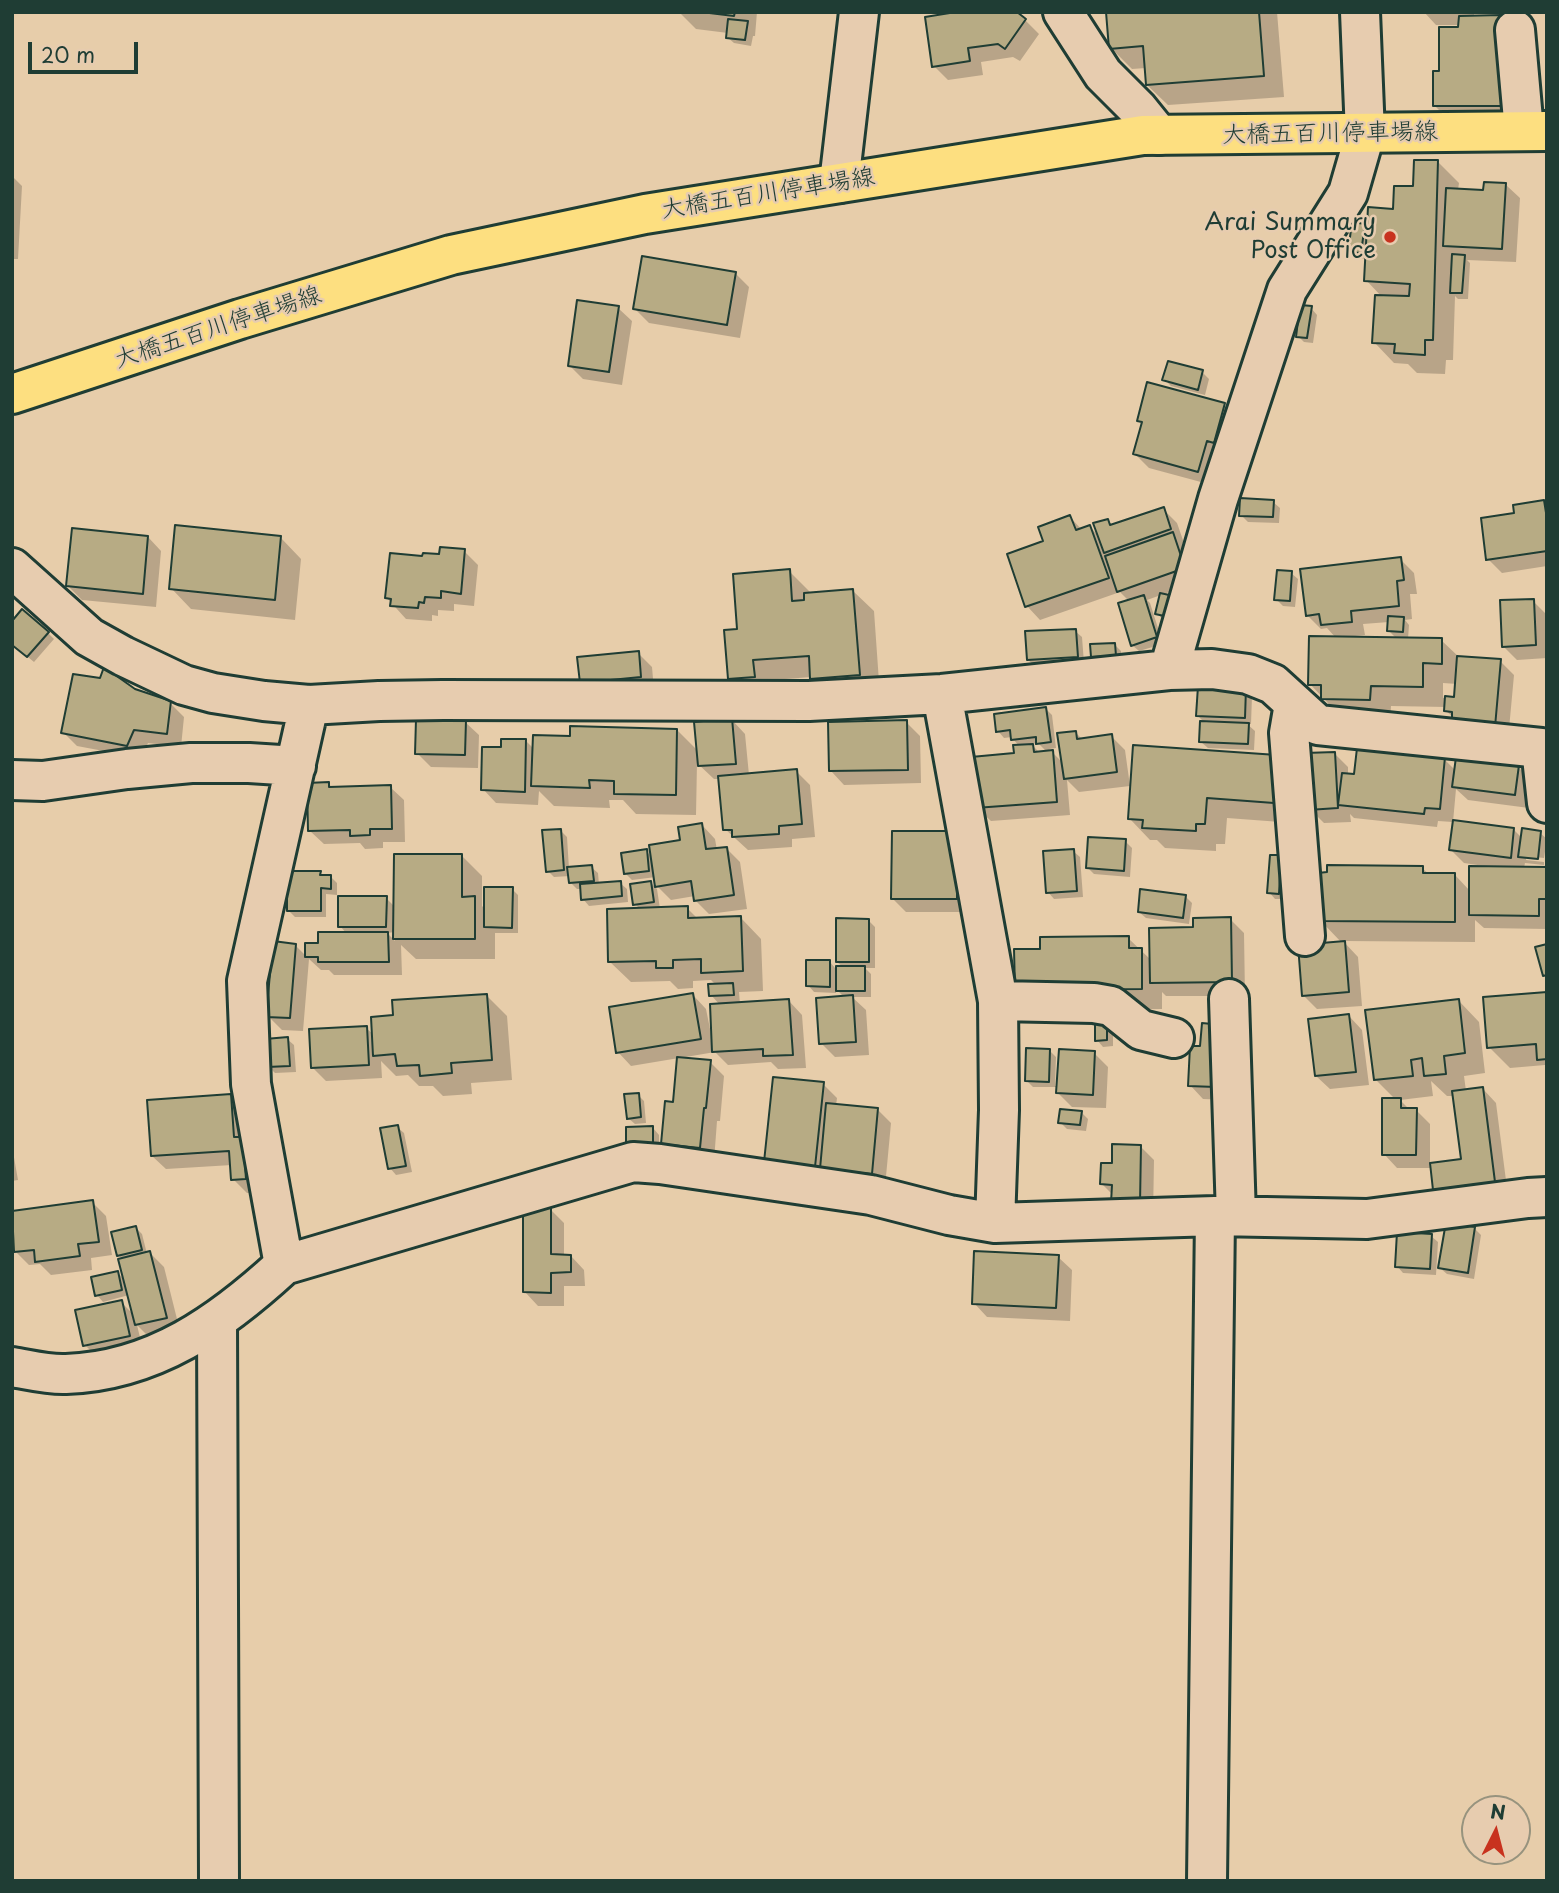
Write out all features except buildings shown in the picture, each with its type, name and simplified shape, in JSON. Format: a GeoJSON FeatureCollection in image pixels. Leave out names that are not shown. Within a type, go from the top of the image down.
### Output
{"type":"FeatureCollection","features":[{"type":"Feature","properties":{"kind":"main road","name":"大橋五百川停車場線"},"geometry":{"type":"LineString","coordinates":[[12,394],[451,255],[645,214],[1143,135],[1535,131]]}},
{"type":"Feature","properties":{"kind":"street"},"geometry":{"type":"LineString","coordinates":[[839,183],[859,12]]}},
{"type":"Feature","properties":{"kind":"street"},"geometry":{"type":"LineString","coordinates":[[1063,12],[1103,74],[1138,109],[1159,135]]}},
{"type":"Feature","properties":{"kind":"street"},"geometry":{"type":"LineString","coordinates":[[1169,670],[1218,499],[1286,290],[1348,192],[1364,134],[1360,12]]}},
{"type":"Feature","properties":{"kind":"street"},"geometry":{"type":"LineString","coordinates":[[1515,30],[1535,131]]}},
{"type":"Feature","properties":{"kind":"street"},"geometry":{"type":"LineString","coordinates":[[12,568],[89,637],[184,685],[212,693],[264,701],[309,705],[443,700],[809,701],[942,694],[1169,670],[1212,669],[1248,674],[1273,684],[1318,725],[1544,748],[1547,803]]}},
{"type":"Feature","properties":{"kind":"street"},"geometry":{"type":"LineString","coordinates":[[942,694],[998,1001],[999,1110],[995,1223]]}},
{"type":"Feature","properties":{"kind":"street"},"geometry":{"type":"LineString","coordinates":[[1294,704],[1289,733],[1305,936]]}},
{"type":"Feature","properties":{"kind":"street"},"geometry":{"type":"LineString","coordinates":[[284,1265],[251,1084],[247,981],[309,705]]}},
{"type":"Feature","properties":{"kind":"street"},"geometry":{"type":"LineString","coordinates":[[12,780],[43,782],[127,769],[191,763],[296,766]]}},
{"type":"Feature","properties":{"kind":"street"},"geometry":{"type":"LineString","coordinates":[[1207,1881],[1229,999]]}},
{"type":"Feature","properties":{"kind":"street"},"geometry":{"type":"LineString","coordinates":[[998,1001],[1094,1003],[1111,1006],[1141,1030],[1174,1038]]}},
{"type":"Feature","properties":{"kind":"street"},"geometry":{"type":"LineString","coordinates":[[12,1367],[64,1374],[103,1370],[138,1362],[177,1344],[217,1320],[256,1291],[284,1265],[633,1162],[871,1195],[949,1215],[995,1223],[1225,1216],[1367,1219],[1547,1197]]}},
{"type":"Feature","properties":{"kind":"street"},"geometry":{"type":"LineString","coordinates":[[217,1320],[219,1881]]}},
{"type":"Feature","properties":{"kind":"place","name":"Arai Summary Post Office"},"geometry":{"type":"Point","coordinates":[1390,237]}}]}
